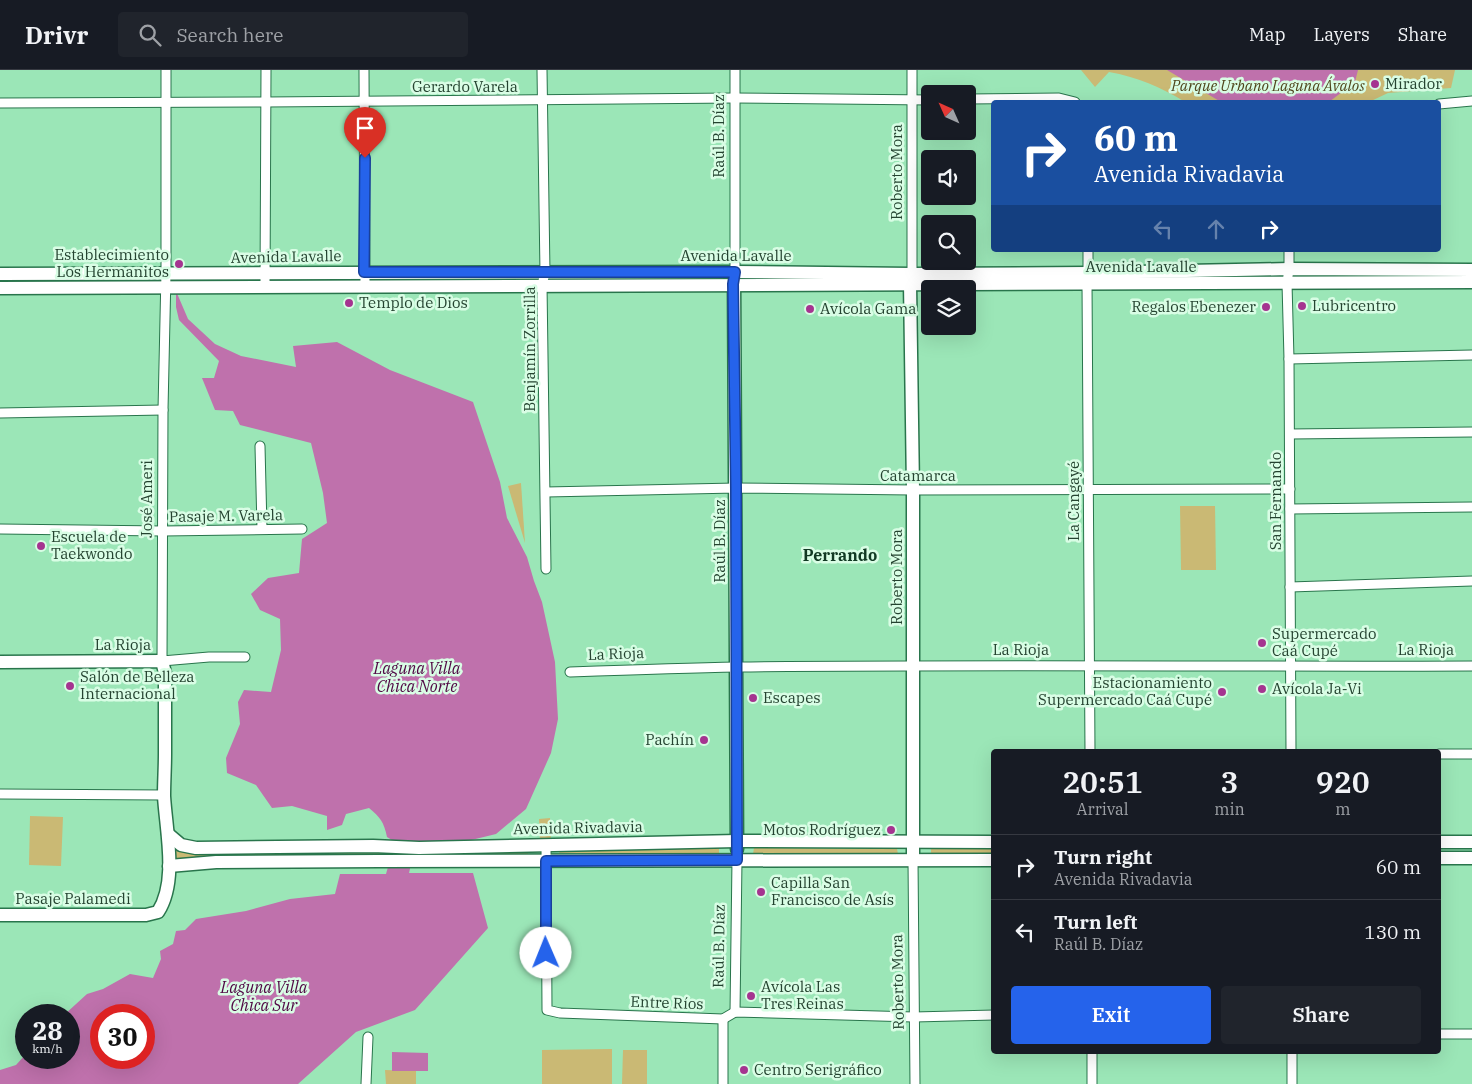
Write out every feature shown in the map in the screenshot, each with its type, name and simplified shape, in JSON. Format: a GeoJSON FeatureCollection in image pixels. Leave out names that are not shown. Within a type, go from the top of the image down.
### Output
{"type":"FeatureCollection","features":[{"type":"Feature","properties":{"kind":"street","name":"José Ameri"},"geometry":{"type":"LineString","coordinates":[[146,915],[158,912],[164,904],[167,893],[169,866],[164,795],[165,674],[162,661],[166,70]]}},
{"type":"Feature","properties":{"kind":"street"},"geometry":{"type":"LineString","coordinates":[[266,70],[266,280]]}},
{"type":"Feature","properties":{"kind":"street"},"geometry":{"type":"LineString","coordinates":[[364,70],[365,285]]}},
{"type":"Feature","properties":{"kind":"street","name":"Benjamín Zorrilla"},"geometry":{"type":"LineString","coordinates":[[542,70],[546,569]]}},
{"type":"Feature","properties":{"kind":"street","name":"Raúl B. Díaz"},"geometry":{"type":"LineString","coordinates":[[735,70],[734,278],[737,841],[735,1012]]}},
{"type":"Feature","properties":{"kind":"street","name":"Roberto Mora"},"geometry":{"type":"LineString","coordinates":[[912,70],[911,279],[915,1084]]}},
{"type":"Feature","properties":{"kind":"street","name":"Gerardo Varela"},"geometry":{"type":"LineString","coordinates":[[0,102],[365,102],[735,98],[921,100]]}},
{"type":"Feature","properties":{"kind":"street"},"geometry":{"type":"LineString","coordinates":[[976,100],[1059,98],[1067,100]]}},
{"type":"Feature","properties":{"kind":"street"},"geometry":{"type":"LineString","coordinates":[[1441,104],[1472,101]]}},
{"type":"Feature","properties":{"kind":"street","name":"La Cangayé"},"geometry":{"type":"LineString","coordinates":[[1088,252],[1088,665],[1090,749]]}},
{"type":"Feature","properties":{"kind":"street","name":"San Fernando"},"geometry":{"type":"LineString","coordinates":[[1289,252],[1287,283],[1290,434],[1291,749]]}},
{"type":"Feature","properties":{"kind":"street","name":"Avenida Lavalle"},"geometry":{"type":"LineString","coordinates":[[1088,278],[1289,269],[1472,270]]}},
{"type":"Feature","properties":{"kind":"street","name":"Avenida Lavalle"},"geometry":{"type":"LineString","coordinates":[[0,288],[165,287],[364,272],[544,279]]}},
{"type":"Feature","properties":{"kind":"street","name":"Avenida Lavalle"},"geometry":{"type":"LineString","coordinates":[[0,274],[166,273],[365,285],[544,279],[734,278],[1088,278],[1287,283],[1472,282]]}},
{"type":"Feature","properties":{"kind":"street"},"geometry":{"type":"LineString","coordinates":[[1289,359],[1472,355]]}},
{"type":"Feature","properties":{"kind":"street"},"geometry":{"type":"LineString","coordinates":[[0,413],[163,410]]}},
{"type":"Feature","properties":{"kind":"street"},"geometry":{"type":"LineString","coordinates":[[1290,434],[1472,432]]}},
{"type":"Feature","properties":{"kind":"street"},"geometry":{"type":"LineString","coordinates":[[260,446],[262,529]]}},
{"type":"Feature","properties":{"kind":"street","name":"Catamarca"},"geometry":{"type":"LineString","coordinates":[[546,492],[736,488],[913,490],[1290,489]]}},
{"type":"Feature","properties":{"kind":"street"},"geometry":{"type":"LineString","coordinates":[[1290,509],[1472,506]]}},
{"type":"Feature","properties":{"kind":"street","name":"Pasaje M. Varela"},"geometry":{"type":"LineString","coordinates":[[0,529],[163,531],[302,529]]}},
{"type":"Feature","properties":{"kind":"street"},"geometry":{"type":"LineString","coordinates":[[1290,586],[1472,581]]}},
{"type":"Feature","properties":{"kind":"street","name":"La Rioja"},"geometry":{"type":"LineString","coordinates":[[0,662],[162,661],[209,657],[245,657]]}},
{"type":"Feature","properties":{"kind":"street","name":"La Rioja"},"geometry":{"type":"LineString","coordinates":[[570,672],[736,667],[1088,665],[1472,666]]}},
{"type":"Feature","properties":{"kind":"street"},"geometry":{"type":"LineString","coordinates":[[1441,754],[1472,754]]}},
{"type":"Feature","properties":{"kind":"street"},"geometry":{"type":"LineString","coordinates":[[0,794],[164,795]]}},
{"type":"Feature","properties":{"kind":"street","name":"Avenida Rivadavia"},"geometry":{"type":"LineString","coordinates":[[168,834],[181,845],[196,848],[385,846],[419,848],[737,841],[991,842]]}},
{"type":"Feature","properties":{"kind":"street"},"geometry":{"type":"LineString","coordinates":[[1441,842],[1472,842]]}},
{"type":"Feature","properties":{"kind":"street"},"geometry":{"type":"LineString","coordinates":[[546,845],[546,861]]}},
{"type":"Feature","properties":{"kind":"street"},"geometry":{"type":"LineString","coordinates":[[1441,858],[1472,858]]}},
{"type":"Feature","properties":{"kind":"street"},"geometry":{"type":"LineString","coordinates":[[169,866],[216,862],[379,860],[991,860]]}},
{"type":"Feature","properties":{"kind":"street","name":"Entre Ríos"},"geometry":{"type":"LineString","coordinates":[[546,861],[547,1010],[560,1013],[723,1019],[735,1012]]}},
{"type":"Feature","properties":{"kind":"street","name":"Pasaje Palamedi"},"geometry":{"type":"LineString","coordinates":[[0,915],[146,915]]}},
{"type":"Feature","properties":{"kind":"street"},"geometry":{"type":"LineString","coordinates":[[735,1012],[914,1017],[991,1015]]}},
{"type":"Feature","properties":{"kind":"street"},"geometry":{"type":"LineString","coordinates":[[723,1019],[723,1084]]}},
{"type":"Feature","properties":{"kind":"street"},"geometry":{"type":"LineString","coordinates":[[1441,1034],[1472,1034]]}},
{"type":"Feature","properties":{"kind":"street"},"geometry":{"type":"LineString","coordinates":[[366,1084],[368,1038]]}},
{"type":"Feature","properties":{"kind":"street"},"geometry":{"type":"LineString","coordinates":[[1092,1054],[1092,1084]]}},
{"type":"Feature","properties":{"kind":"street"},"geometry":{"type":"LineString","coordinates":[[1292,1054],[1292,1084]]}},
{"type":"Feature","properties":{"kind":"green space","name":"Parque Urbano Laguna Ávalos"},"geometry":{"type":"Polygon","coordinates":[[[1081,70],[1455,70],[1451,88],[1388,93],[1373,100],[1181,100],[1148,83],[1109,72],[1095,87],[1081,70]]]}},
{"type":"Feature","properties":{"kind":"green space"},"geometry":{"type":"Polygon","coordinates":[[[521,483],[525,543],[508,486],[521,483]]]}},
{"type":"Feature","properties":{"kind":"green space"},"geometry":{"type":"Polygon","coordinates":[[[1180,506],[1215,506],[1216,570],[1181,570],[1180,506]]]}},
{"type":"Feature","properties":{"kind":"green space"},"geometry":{"type":"Polygon","coordinates":[[[30,816],[63,817],[61,866],[29,865],[30,816]]]}},
{"type":"Feature","properties":{"kind":"green space"},"geometry":{"type":"Polygon","coordinates":[[[550,818],[551,842],[540,842],[539,819],[550,818]]]}},
{"type":"Feature","properties":{"kind":"green space"},"geometry":{"type":"Polygon","coordinates":[[[173,847],[186,853],[528,849],[528,856],[175,861],[173,847]]]}},
{"type":"Feature","properties":{"kind":"green space"},"geometry":{"type":"Polygon","coordinates":[[[561,848],[719,848],[719,853],[559,853],[561,848]]]}},
{"type":"Feature","properties":{"kind":"green space"},"geometry":{"type":"Polygon","coordinates":[[[754,848],[897,849],[898,854],[753,854],[754,848]]]}},
{"type":"Feature","properties":{"kind":"green space"},"geometry":{"type":"Polygon","coordinates":[[[931,848],[991,848],[991,854],[931,855],[931,848]]]}},
{"type":"Feature","properties":{"kind":"green space"},"geometry":{"type":"Polygon","coordinates":[[[612,1049],[612,1084],[542,1084],[542,1050],[612,1049]]]}},
{"type":"Feature","properties":{"kind":"green space"},"geometry":{"type":"Polygon","coordinates":[[[623,1050],[647,1050],[647,1084],[622,1084],[623,1050]]]}},
{"type":"Feature","properties":{"kind":"green space"},"geometry":{"type":"Polygon","coordinates":[[[385,1070],[416,1071],[416,1084],[386,1084],[385,1070]]]}},
{"type":"Feature","properties":{"kind":"water"},"geometry":{"type":"Polygon","coordinates":[[[1167,70],[1358,70],[1355,82],[1332,100],[1218,100],[1167,70]]]}},
{"type":"Feature","properties":{"kind":"water","name":"Laguna Villa Chica Norte"},"geometry":{"type":"Polygon","coordinates":[[[176,291],[188,319],[215,344],[241,356],[296,367],[293,346],[337,342],[390,370],[473,402],[500,482],[507,518],[527,557],[542,602],[555,662],[558,719],[551,753],[526,809],[496,834],[459,843],[416,842],[409,873],[473,873],[488,928],[415,1010],[356,1032],[298,1084],[0,1084],[0,1070],[15,1065],[15,1069],[80,1069],[80,1004],[76,1004],[87,994],[103,989],[130,974],[153,978],[161,959],[160,951],[173,944],[176,931],[185,930],[196,919],[246,911],[290,899],[335,894],[340,874],[386,874],[395,842],[387,837],[381,820],[369,808],[346,814],[342,825],[327,830],[327,816],[292,806],[272,808],[256,785],[227,773],[226,758],[240,724],[238,702],[244,690],[271,692],[281,650],[280,619],[260,610],[251,594],[268,578],[299,573],[302,539],[327,523],[323,493],[311,443],[240,425],[233,411],[215,410],[202,378],[214,378],[219,361],[179,320],[176,307],[176,291]]]}},
{"type":"Feature","properties":{"kind":"water"},"geometry":{"type":"Polygon","coordinates":[[[392,1052],[428,1053],[428,1071],[392,1071],[392,1052]]]}},
{"type":"Feature","properties":{"kind":"place","name":"Mirador"},"geometry":{"type":"Point","coordinates":[1375,84]}},
{"type":"Feature","properties":{"kind":"place","name":"Establecimiento Los Hermanitos"},"geometry":{"type":"Point","coordinates":[179,264]}},
{"type":"Feature","properties":{"kind":"place","name":"Templo de Dios"},"geometry":{"type":"Point","coordinates":[349,303]}},
{"type":"Feature","properties":{"kind":"place","name":"Lubricentro"},"geometry":{"type":"Point","coordinates":[1302,306]}},
{"type":"Feature","properties":{"kind":"place","name":"Regalos Ebenezer"},"geometry":{"type":"Point","coordinates":[1266,307]}},
{"type":"Feature","properties":{"kind":"place","name":"Avícola Gama"},"geometry":{"type":"Point","coordinates":[810,309]}},
{"type":"Feature","properties":{"kind":"place","name":"Escuela de Taekwondo"},"geometry":{"type":"Point","coordinates":[41,546]}},
{"type":"Feature","properties":{"kind":"place","name":"Supermercado Caá Cupé"},"geometry":{"type":"Point","coordinates":[1262,643]}},
{"type":"Feature","properties":{"kind":"place","name":"Salón de Belleza Internacional"},"geometry":{"type":"Point","coordinates":[70,686]}},
{"type":"Feature","properties":{"kind":"place","name":"Avícola Ja-Vi"},"geometry":{"type":"Point","coordinates":[1262,689]}},
{"type":"Feature","properties":{"kind":"place","name":"Estacionamiento Supermercado Caá Cupé"},"geometry":{"type":"Point","coordinates":[1222,692]}},
{"type":"Feature","properties":{"kind":"place","name":"Escapes"},"geometry":{"type":"Point","coordinates":[753,698]}},
{"type":"Feature","properties":{"kind":"place","name":"Pachín"},"geometry":{"type":"Point","coordinates":[704,740]}},
{"type":"Feature","properties":{"kind":"place","name":"Motos Rodríguez"},"geometry":{"type":"Point","coordinates":[891,830]}},
{"type":"Feature","properties":{"kind":"place","name":"Capilla San Francisco de Asís"},"geometry":{"type":"Point","coordinates":[761,892]}},
{"type":"Feature","properties":{"kind":"place","name":"Avícola Las Tres Reinas"},"geometry":{"type":"Point","coordinates":[751,996]}},
{"type":"Feature","properties":{"kind":"place","name":"Centro Serigráfico"},"geometry":{"type":"Point","coordinates":[744,1070]}},
{"type":"Feature","properties":{"kind":"district","name":"Perrando"},"geometry":{"type":"Point","coordinates":[840,555]}},
{"type":"Feature","properties":{"kind":"route"},"geometry":{"type":"LineString","coordinates":[[365,158],[364,272],[735,272],[733,284],[736,488],[737,860],[546,861],[546,953]]}},
{"type":"Feature","properties":{"kind":"water label","name":"Laguna Villa Chica Sur"},"geometry":{"type":"Point","coordinates":[264,996]}}]}
